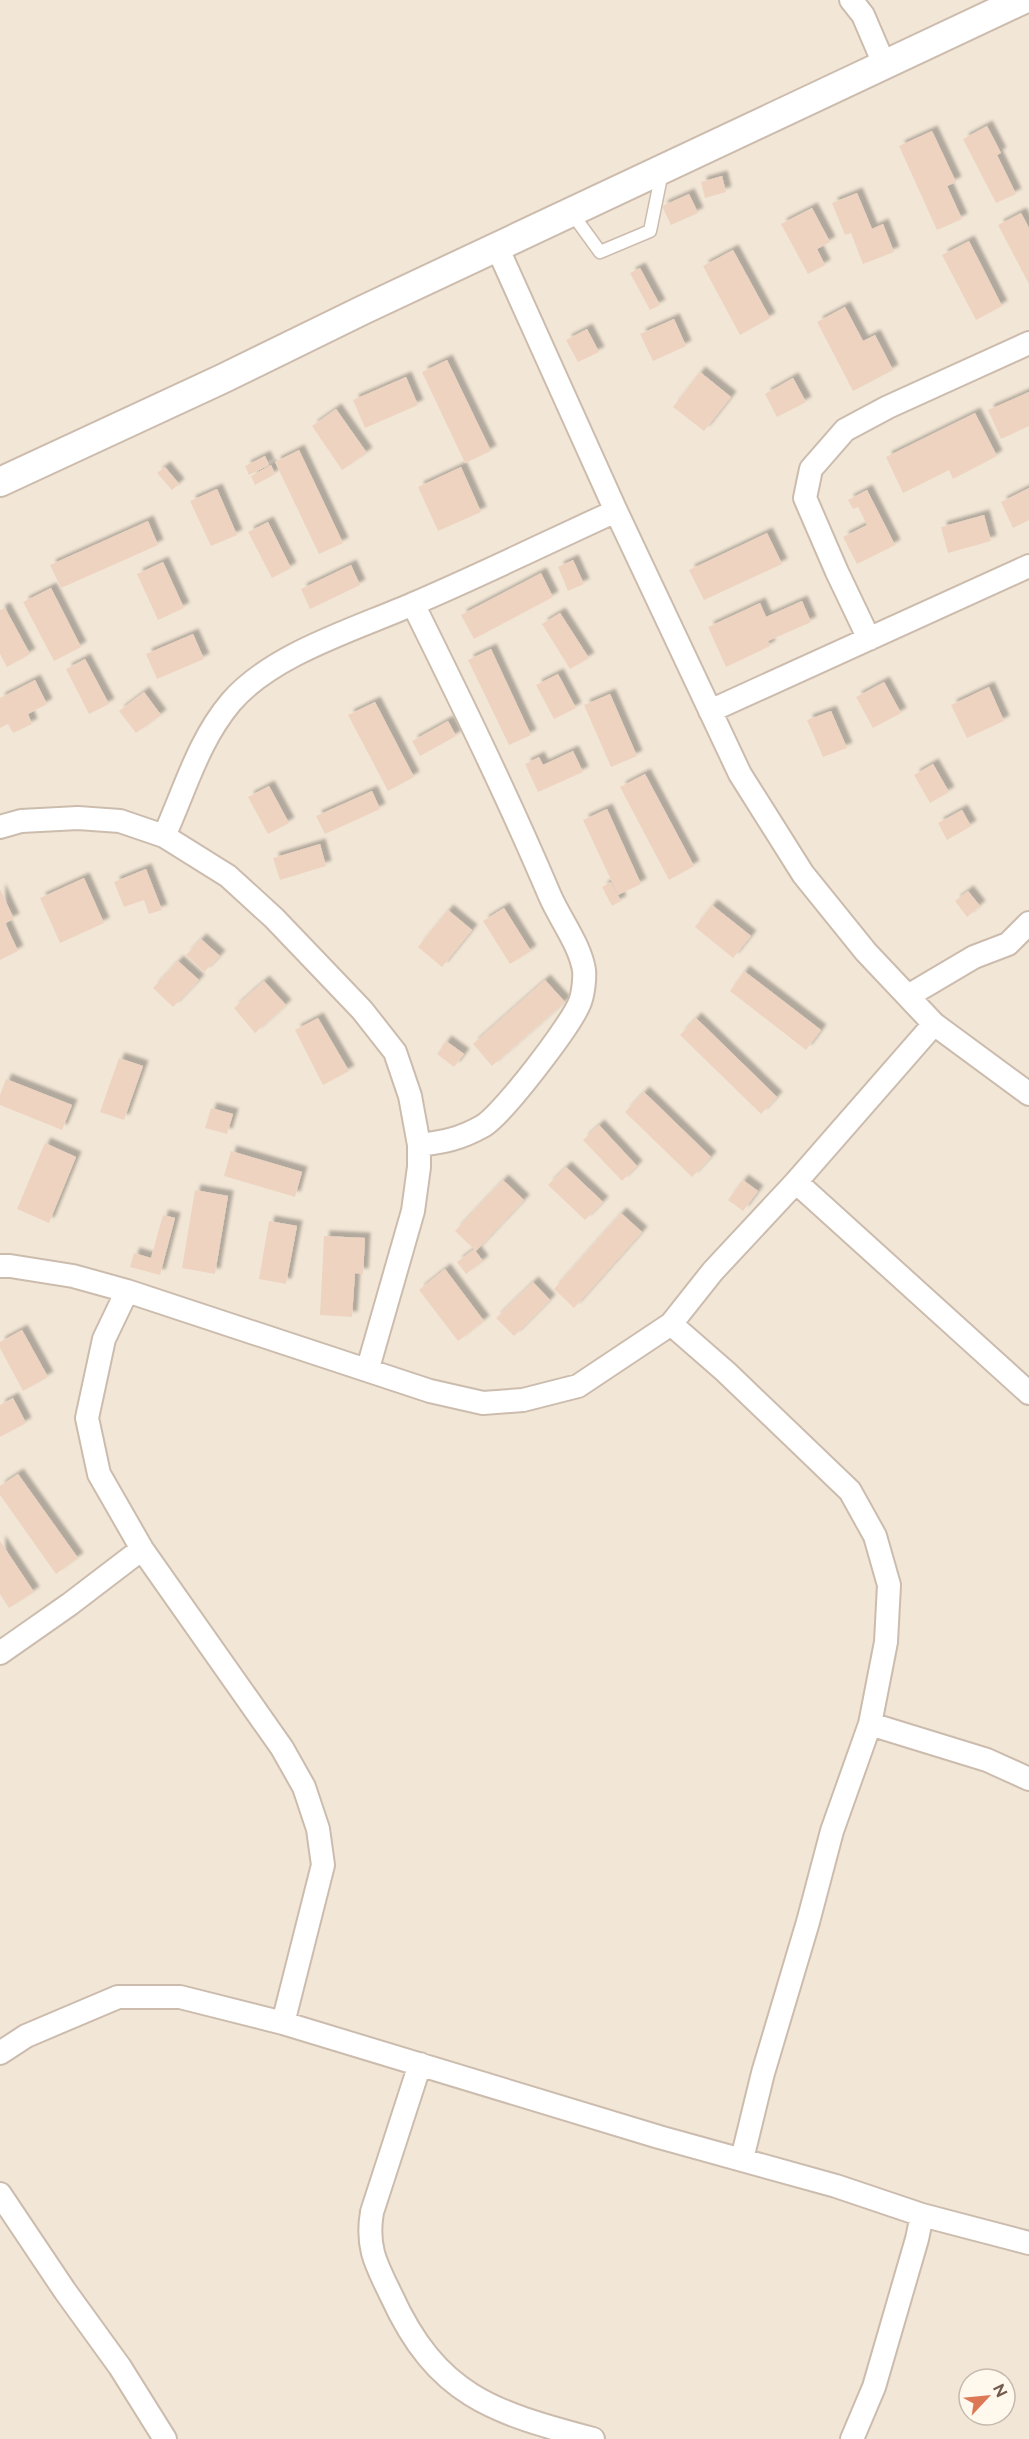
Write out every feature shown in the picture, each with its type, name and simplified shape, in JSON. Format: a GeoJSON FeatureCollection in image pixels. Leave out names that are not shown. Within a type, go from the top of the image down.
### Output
{"type":"FeatureCollection","features":[{"type":"Feature","properties":{"kind":"street"},"geometry":{"type":"LineString","coordinates":[[850,0],[862,15],[884,64]]}},
{"type":"Feature","properties":{"kind":"street"},"geometry":{"type":"LineString","coordinates":[[0,482],[222,380],[663,168],[1022,0]]}},
{"type":"Feature","properties":{"kind":"street"},"geometry":{"type":"LineString","coordinates":[[497,247],[615,511],[740,774],[803,874],[866,952],[934,1024],[1029,1094]]}},
{"type":"Feature","properties":{"kind":"street"},"geometry":{"type":"LineString","coordinates":[[869,639],[805,498],[811,469],[845,430],[888,407],[1029,343]]}},
{"type":"Feature","properties":{"kind":"street"},"geometry":{"type":"LineString","coordinates":[[164,836],[205,739],[231,702],[259,675],[327,640],[413,604],[615,511]]}},
{"type":"Feature","properties":{"kind":"street"},"geometry":{"type":"LineString","coordinates":[[710,711],[1029,566]]}},
{"type":"Feature","properties":{"kind":"street"},"geometry":{"type":"LineString","coordinates":[[413,604],[482,742],[557,911],[577,950],[584,971],[581,1000],[569,1023],[528,1078],[486,1124],[457,1140],[419,1145]]}},
{"type":"Feature","properties":{"kind":"street"},"geometry":{"type":"LineString","coordinates":[[0,827],[21,821],[78,818],[120,821],[164,836],[228,876],[274,918],[362,1010],[395,1052],[410,1096],[419,1145],[419,1167],[413,1211],[368,1368]]}},
{"type":"Feature","properties":{"kind":"street"},"geometry":{"type":"LineString","coordinates":[[908,996],[974,957],[1008,944],[1029,923]]}},
{"type":"Feature","properties":{"kind":"street"},"geometry":{"type":"LineString","coordinates":[[0,1266],[73,1276],[128,1291],[430,1390],[483,1403],[523,1400],[578,1386],[671,1324],[713,1271],[796,1182],[934,1024]]}},
{"type":"Feature","properties":{"kind":"street"},"geometry":{"type":"LineString","coordinates":[[796,1182],[1029,1393]]}},
{"type":"Feature","properties":{"kind":"street"},"geometry":{"type":"LineString","coordinates":[[128,1291],[104,1339],[87,1418],[99,1474],[142,1549],[282,1748],[304,1787],[318,1829],[323,1865],[283,2023]]}},
{"type":"Feature","properties":{"kind":"street"},"geometry":{"type":"LineString","coordinates":[[671,1324],[726,1372],[849,1491],[875,1536],[889,1585],[886,1642],[870,1724],[832,1831],[808,1922],[763,2073],[742,2159]]}},
{"type":"Feature","properties":{"kind":"street"},"geometry":{"type":"LineString","coordinates":[[0,1653],[70,1604],[142,1549]]}},
{"type":"Feature","properties":{"kind":"street"},"geometry":{"type":"LineString","coordinates":[[870,1724],[987,1760],[1029,1779]]}},
{"type":"Feature","properties":{"kind":"street"},"geometry":{"type":"LineString","coordinates":[[0,2053],[26,2036],[118,1996],[180,1997],[283,2023],[659,2137],[1029,2243]]}},
{"type":"Feature","properties":{"kind":"street"},"geometry":{"type":"LineString","coordinates":[[420,2064],[372,2212],[369,2233],[370,2247],[399,2312],[418,2345],[436,2367],[469,2395],[494,2408],[593,2439]]}},
{"type":"Feature","properties":{"kind":"street"},"geometry":{"type":"LineString","coordinates":[[0,2194],[65,2291],[120,2367],[165,2439]]}},
{"type":"Feature","properties":{"kind":"street"},"geometry":{"type":"LineString","coordinates":[[852,2439],[874,2387],[917,2239],[922,2214]]}},
{"type":"Feature","properties":{"kind":"lane"},"geometry":{"type":"LineString","coordinates":[[571,212],[600,252],[650,231],[663,168]]}},
{"type":"Feature","properties":{"kind":"shaded area"},"geometry":{"type":"Polygon","coordinates":[[[0,0],[1029,0],[1029,2439],[0,2439],[0,0]]]}},
{"type":"Feature","properties":{"kind":"building"},"geometry":{"type":"Polygon","coordinates":[[[987,126],[1001,153],[997,155],[1016,194],[996,203],[963,139],[987,126]]]}},
{"type":"Feature","properties":{"kind":"building"},"geometry":{"type":"Polygon","coordinates":[[[932,131],[956,182],[947,186],[962,219],[937,230],[899,146],[932,131]]]}},
{"type":"Feature","properties":{"kind":"building"},"geometry":{"type":"Polygon","coordinates":[[[722,176],[726,192],[705,198],[701,182],[722,176]]]}},
{"type":"Feature","properties":{"kind":"building"},"geometry":{"type":"Polygon","coordinates":[[[857,193],[872,229],[883,224],[894,252],[863,264],[851,233],[845,235],[832,203],[857,193]]]}},
{"type":"Feature","properties":{"kind":"building"},"geometry":{"type":"Polygon","coordinates":[[[689,194],[698,213],[671,225],[662,206],[689,194]]]}},
{"type":"Feature","properties":{"kind":"building"},"geometry":{"type":"Polygon","coordinates":[[[812,208],[830,242],[817,249],[825,265],[808,274],[781,224],[812,208]]]}},
{"type":"Feature","properties":{"kind":"building"},"geometry":{"type":"Polygon","coordinates":[[[1021,213],[1029,228],[1029,284],[998,225],[1021,213]]]}},
{"type":"Feature","properties":{"kind":"building"},"geometry":{"type":"Polygon","coordinates":[[[969,241],[1002,306],[976,320],[942,255],[969,241]]]}},
{"type":"Feature","properties":{"kind":"building"},"geometry":{"type":"Polygon","coordinates":[[[733,250],[770,318],[740,335],[703,266],[733,250]]]}},
{"type":"Feature","properties":{"kind":"building"},"geometry":{"type":"Polygon","coordinates":[[[640,268],[660,305],[650,310],[630,273],[640,268]]]}},
{"type":"Feature","properties":{"kind":"building"},"geometry":{"type":"Polygon","coordinates":[[[845,307],[863,341],[875,335],[893,370],[853,391],[817,322],[845,307]]]}},
{"type":"Feature","properties":{"kind":"building"},"geometry":{"type":"Polygon","coordinates":[[[674,319],[686,346],[653,361],[640,334],[674,319]]]}},
{"type":"Feature","properties":{"kind":"building"},"geometry":{"type":"Polygon","coordinates":[[[587,329],[599,352],[578,362],[566,340],[587,329]]]}},
{"type":"Feature","properties":{"kind":"building"},"geometry":{"type":"Polygon","coordinates":[[[447,360],[491,451],[465,463],[422,372],[447,360]]]}},
{"type":"Feature","properties":{"kind":"building"},"geometry":{"type":"Polygon","coordinates":[[[700,372],[731,397],[704,431],[673,407],[700,372]]]}},
{"type":"Feature","properties":{"kind":"building"},"geometry":{"type":"Polygon","coordinates":[[[406,377],[418,405],[365,428],[353,400],[406,377]]]}},
{"type":"Feature","properties":{"kind":"building"},"geometry":{"type":"Polygon","coordinates":[[[793,378],[806,402],[777,417],[765,394],[793,378]]]}},
{"type":"Feature","properties":{"kind":"building"},"geometry":{"type":"Polygon","coordinates":[[[1029,392],[1029,426],[1001,439],[988,410],[1029,392]]]}},
{"type":"Feature","properties":{"kind":"building"},"geometry":{"type":"Polygon","coordinates":[[[336,409],[367,453],[342,470],[312,426],[336,409]]]}},
{"type":"Feature","properties":{"kind":"building"},"geometry":{"type":"Polygon","coordinates":[[[975,413],[997,456],[953,479],[949,470],[903,493],[886,457],[975,413]]]}},
{"type":"Feature","properties":{"kind":"building"},"geometry":{"type":"Polygon","coordinates":[[[299,450],[343,543],[319,554],[275,462],[299,450]]]}},
{"type":"Feature","properties":{"kind":"building"},"geometry":{"type":"Polygon","coordinates":[[[265,456],[269,465],[249,475],[245,466],[265,456]]]}},
{"type":"Feature","properties":{"kind":"building"},"geometry":{"type":"Polygon","coordinates":[[[271,465],[275,474],[255,485],[251,476],[271,465]]]}},
{"type":"Feature","properties":{"kind":"building"},"geometry":{"type":"Polygon","coordinates":[[[165,467],[179,484],[172,490],[157,473],[165,467]]]}},
{"type":"Feature","properties":{"kind":"building"},"geometry":{"type":"Polygon","coordinates":[[[461,467],[481,512],[438,531],[418,487],[461,467]]]}},
{"type":"Feature","properties":{"kind":"building"},"geometry":{"type":"Polygon","coordinates":[[[1029,488],[1029,520],[1013,528],[1001,502],[1029,488]]]}},
{"type":"Feature","properties":{"kind":"building"},"geometry":{"type":"Polygon","coordinates":[[[217,489],[237,535],[211,546],[190,501],[217,489]]]}},
{"type":"Feature","properties":{"kind":"building"},"geometry":{"type":"Polygon","coordinates":[[[867,490],[895,545],[857,564],[843,537],[867,525],[858,507],[853,509],[848,500],[867,490]]]}},
{"type":"Feature","properties":{"kind":"building"},"geometry":{"type":"Polygon","coordinates":[[[984,515],[991,541],[948,553],[941,527],[984,515]]]}},
{"type":"Feature","properties":{"kind":"building"},"geometry":{"type":"Polygon","coordinates":[[[148,521],[158,545],[61,588],[50,565],[148,521]]]}},
{"type":"Feature","properties":{"kind":"building"},"geometry":{"type":"Polygon","coordinates":[[[268,522],[291,568],[272,578],[248,532],[268,522]]]}},
{"type":"Feature","properties":{"kind":"building"},"geometry":{"type":"Polygon","coordinates":[[[767,533],[782,564],[704,600],[689,570],[767,533]]]}},
{"type":"Feature","properties":{"kind":"building"},"geometry":{"type":"Polygon","coordinates":[[[573,560],[584,584],[568,591],[558,567],[573,560]]]}},
{"type":"Feature","properties":{"kind":"building"},"geometry":{"type":"Polygon","coordinates":[[[163,562],[184,608],[158,620],[137,574],[163,562]]]}},
{"type":"Feature","properties":{"kind":"building"},"geometry":{"type":"Polygon","coordinates":[[[351,565],[360,585],[310,609],[301,589],[351,565]]]}},
{"type":"Feature","properties":{"kind":"building"},"geometry":{"type":"Polygon","coordinates":[[[541,573],[553,597],[474,639],[461,615],[541,573]]]}},
{"type":"Feature","properties":{"kind":"building"},"geometry":{"type":"Polygon","coordinates":[[[51,588],[81,647],[54,661],[23,602],[51,588]]]}},
{"type":"Feature","properties":{"kind":"building"},"geometry":{"type":"Polygon","coordinates":[[[802,601],[811,622],[768,641],[770,646],[726,667],[708,627],[760,603],[766,617],[802,601]]]}},
{"type":"Feature","properties":{"kind":"building"},"geometry":{"type":"Polygon","coordinates":[[[5,608],[30,654],[7,667],[0,654],[0,610],[5,608]]]}},
{"type":"Feature","properties":{"kind":"building"},"geometry":{"type":"Polygon","coordinates":[[[560,613],[589,658],[570,669],[542,624],[560,613]]]}},
{"type":"Feature","properties":{"kind":"building"},"geometry":{"type":"Polygon","coordinates":[[[193,634],[204,659],[157,679],[146,654],[193,634]]]}},
{"type":"Feature","properties":{"kind":"building"},"geometry":{"type":"Polygon","coordinates":[[[491,649],[531,735],[509,745],[468,660],[491,649]]]}},
{"type":"Feature","properties":{"kind":"building"},"geometry":{"type":"Polygon","coordinates":[[[85,659],[109,704],[89,714],[66,669],[85,659]]]}},
{"type":"Feature","properties":{"kind":"building"},"geometry":{"type":"Polygon","coordinates":[[[558,674],[576,708],[554,719],[536,685],[558,674]]]}},
{"type":"Feature","properties":{"kind":"building"},"geometry":{"type":"Polygon","coordinates":[[[35,680],[47,704],[28,714],[32,724],[13,733],[8,724],[0,728],[0,698],[35,680]]]}},
{"type":"Feature","properties":{"kind":"building"},"geometry":{"type":"Polygon","coordinates":[[[884,682],[901,713],[873,728],[856,697],[884,682]]]}},
{"type":"Feature","properties":{"kind":"building"},"geometry":{"type":"Polygon","coordinates":[[[989,687],[1004,721],[967,738],[951,705],[989,687]]]}},
{"type":"Feature","properties":{"kind":"building"},"geometry":{"type":"Polygon","coordinates":[[[144,692],[161,715],[136,733],[119,711],[144,692]]]}},
{"type":"Feature","properties":{"kind":"building"},"geometry":{"type":"Polygon","coordinates":[[[610,694],[637,756],[611,767],[584,705],[610,694]]]}},
{"type":"Feature","properties":{"kind":"building"},"geometry":{"type":"Polygon","coordinates":[[[375,702],[414,777],[388,791],[348,715],[375,702]]]}},
{"type":"Feature","properties":{"kind":"building"},"geometry":{"type":"Polygon","coordinates":[[[831,711],[847,748],[823,757],[807,720],[831,711]]]}},
{"type":"Feature","properties":{"kind":"building"},"geometry":{"type":"Polygon","coordinates":[[[448,721],[456,736],[420,756],[412,741],[448,721]]]}},
{"type":"Feature","properties":{"kind":"building"},"geometry":{"type":"Polygon","coordinates":[[[573,751],[583,772],[538,792],[525,764],[539,757],[543,765],[573,751]]]}},
{"type":"Feature","properties":{"kind":"building"},"geometry":{"type":"Polygon","coordinates":[[[933,764],[949,792],[930,803],[914,775],[933,764]]]}},
{"type":"Feature","properties":{"kind":"building"},"geometry":{"type":"Polygon","coordinates":[[[645,774],[694,866],[669,880],[620,787],[645,774]]]}},
{"type":"Feature","properties":{"kind":"building"},"geometry":{"type":"Polygon","coordinates":[[[269,786],[289,823],[268,834],[248,797],[269,786]]]}},
{"type":"Feature","properties":{"kind":"building"},"geometry":{"type":"Polygon","coordinates":[[[372,791],[380,809],[325,834],[316,816],[372,791]]]}},
{"type":"Feature","properties":{"kind":"building"},"geometry":{"type":"Polygon","coordinates":[[[607,809],[641,884],[618,895],[583,820],[607,809]]]}},
{"type":"Feature","properties":{"kind":"building"},"geometry":{"type":"Polygon","coordinates":[[[962,810],[971,826],[947,840],[938,823],[962,810]]]}},
{"type":"Feature","properties":{"kind":"building"},"geometry":{"type":"Polygon","coordinates":[[[320,844],[326,866],[280,880],[273,858],[320,844]]]}},
{"type":"Feature","properties":{"kind":"building"},"geometry":{"type":"Polygon","coordinates":[[[146,869],[162,910],[149,914],[144,900],[124,907],[114,882],[146,869]]]}},
{"type":"Feature","properties":{"kind":"building"},"geometry":{"type":"Polygon","coordinates":[[[84,878],[104,923],[60,943],[40,898],[84,878]]]}},
{"type":"Feature","properties":{"kind":"building"},"geometry":{"type":"Polygon","coordinates":[[[611,882],[621,901],[612,906],[602,887],[611,882]]]}},
{"type":"Feature","properties":{"kind":"building"},"geometry":{"type":"Polygon","coordinates":[[[0,889],[14,919],[5,923],[18,951],[0,960],[0,889]]]}},
{"type":"Feature","properties":{"kind":"building"},"geometry":{"type":"Polygon","coordinates":[[[968,891],[980,906],[967,917],[955,901],[968,891]]]}},
{"type":"Feature","properties":{"kind":"building"},"geometry":{"type":"Polygon","coordinates":[[[712,905],[751,936],[733,958],[695,927],[712,905]]]}},
{"type":"Feature","properties":{"kind":"building"},"geometry":{"type":"Polygon","coordinates":[[[504,908],[531,951],[510,964],[483,921],[504,908]]]}},
{"type":"Feature","properties":{"kind":"building"},"geometry":{"type":"Polygon","coordinates":[[[448,910],[472,930],[442,967],[418,947],[448,910]]]}},
{"type":"Feature","properties":{"kind":"building"},"geometry":{"type":"Polygon","coordinates":[[[201,939],[220,956],[204,972],[186,955],[201,939]]]}},
{"type":"Feature","properties":{"kind":"building"},"geometry":{"type":"Polygon","coordinates":[[[178,961],[199,980],[173,1007],[153,988],[178,961]]]}},
{"type":"Feature","properties":{"kind":"building"},"geometry":{"type":"Polygon","coordinates":[[[744,971],[821,1030],[806,1050],[730,991],[744,971]]]}},
{"type":"Feature","properties":{"kind":"building"},"geometry":{"type":"Polygon","coordinates":[[[545,980],[565,1002],[492,1066],[473,1044],[545,980]]]}},
{"type":"Feature","properties":{"kind":"building"},"geometry":{"type":"Polygon","coordinates":[[[264,981],[286,1005],[255,1033],[234,1008],[264,981]]]}},
{"type":"Feature","properties":{"kind":"building"},"geometry":{"type":"Polygon","coordinates":[[[318,1018],[349,1071],[323,1085],[295,1030],[318,1018]]]}},
{"type":"Feature","properties":{"kind":"building"},"geometry":{"type":"Polygon","coordinates":[[[696,1018],[777,1097],[761,1114],[680,1035],[696,1018]]]}},
{"type":"Feature","properties":{"kind":"building"},"geometry":{"type":"Polygon","coordinates":[[[446,1041],[464,1054],[454,1067],[437,1054],[446,1041]]]}},
{"type":"Feature","properties":{"kind":"building"},"geometry":{"type":"Polygon","coordinates":[[[119,1058],[143,1066],[124,1120],[100,1112],[119,1058]]]}},
{"type":"Feature","properties":{"kind":"building"},"geometry":{"type":"Polygon","coordinates":[[[6,1079],[72,1105],[62,1130],[0,1105],[0,1095],[6,1079]]]}},
{"type":"Feature","properties":{"kind":"building"},"geometry":{"type":"Polygon","coordinates":[[[644,1092],[711,1157],[692,1177],[625,1112],[644,1092]]]}},
{"type":"Feature","properties":{"kind":"building"},"geometry":{"type":"Polygon","coordinates":[[[211,1108],[233,1114],[227,1134],[205,1128],[211,1108]]]}},
{"type":"Feature","properties":{"kind":"building"},"geometry":{"type":"Polygon","coordinates":[[[599,1125],[637,1166],[622,1181],[583,1140],[599,1125]]]}},
{"type":"Feature","properties":{"kind":"building"},"geometry":{"type":"Polygon","coordinates":[[[45,1143],[76,1157],[49,1223],[17,1209],[45,1143]]]}},
{"type":"Feature","properties":{"kind":"building"},"geometry":{"type":"Polygon","coordinates":[[[231,1151],[302,1172],[295,1197],[224,1176],[231,1151]]]}},
{"type":"Feature","properties":{"kind":"building"},"geometry":{"type":"Polygon","coordinates":[[[566,1167],[603,1202],[585,1220],[548,1185],[566,1167]]]}},
{"type":"Feature","properties":{"kind":"building"},"geometry":{"type":"Polygon","coordinates":[[[503,1180],[524,1200],[476,1251],[455,1231],[503,1180]]]}},
{"type":"Feature","properties":{"kind":"building"},"geometry":{"type":"Polygon","coordinates":[[[743,1180],[758,1191],[743,1211],[728,1200],[743,1180]]]}},
{"type":"Feature","properties":{"kind":"building"},"geometry":{"type":"Polygon","coordinates":[[[195,1190],[228,1196],[215,1274],[182,1268],[195,1190]]]}},
{"type":"Feature","properties":{"kind":"building"},"geometry":{"type":"Polygon","coordinates":[[[621,1213],[642,1232],[574,1308],[554,1289],[621,1213]]]}},
{"type":"Feature","properties":{"kind":"building"},"geometry":{"type":"Polygon","coordinates":[[[163,1215],[175,1218],[160,1275],[130,1267],[134,1253],[151,1258],[163,1215]]]}},
{"type":"Feature","properties":{"kind":"building"},"geometry":{"type":"Polygon","coordinates":[[[269,1221],[297,1226],[286,1284],[259,1279],[269,1221]]]}},
{"type":"Feature","properties":{"kind":"building"},"geometry":{"type":"Polygon","coordinates":[[[324,1236],[365,1238],[363,1274],[355,1273],[352,1317],[320,1315],[324,1236]]]}},
{"type":"Feature","properties":{"kind":"building"},"geometry":{"type":"Polygon","coordinates":[[[474,1249],[483,1261],[466,1274],[457,1262],[474,1249]]]}},
{"type":"Feature","properties":{"kind":"building"},"geometry":{"type":"Polygon","coordinates":[[[445,1269],[484,1321],[458,1341],[419,1290],[445,1269]]]}},
{"type":"Feature","properties":{"kind":"building"},"geometry":{"type":"Polygon","coordinates":[[[533,1282],[550,1300],[514,1336],[496,1318],[533,1282]]]}},
{"type":"Feature","properties":{"kind":"building"},"geometry":{"type":"Polygon","coordinates":[[[22,1330],[48,1377],[23,1391],[0,1348],[0,1342],[22,1330]]]}},
{"type":"Feature","properties":{"kind":"building"},"geometry":{"type":"Polygon","coordinates":[[[13,1398],[26,1423],[0,1437],[0,1405],[13,1398]]]}},
{"type":"Feature","properties":{"kind":"building"},"geometry":{"type":"Polygon","coordinates":[[[18,1474],[78,1558],[56,1574],[0,1495],[0,1486],[18,1474]]]}},
{"type":"Feature","properties":{"kind":"building"},"geometry":{"type":"Polygon","coordinates":[[[0,1541],[34,1592],[9,1608],[0,1594],[0,1541]]]}}]}
